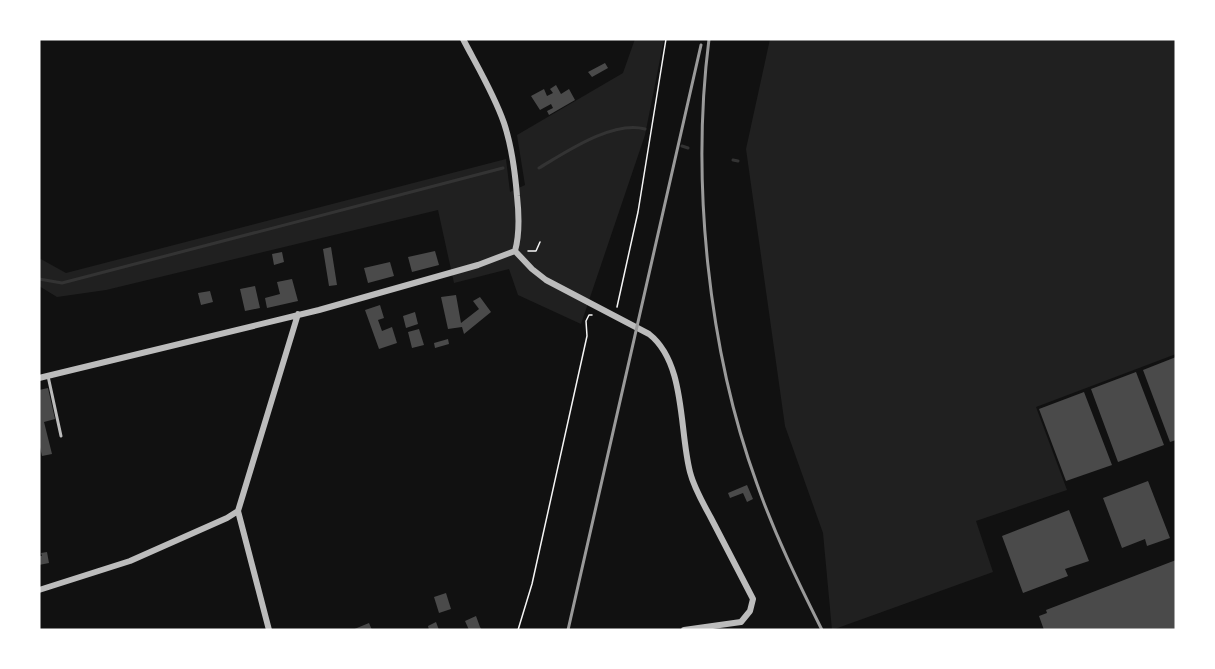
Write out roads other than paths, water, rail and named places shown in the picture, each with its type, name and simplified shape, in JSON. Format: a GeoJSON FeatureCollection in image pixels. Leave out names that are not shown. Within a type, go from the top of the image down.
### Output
{"type":"FeatureCollection","features":[{"type":"Feature","properties":{"kind":"street"},"geometry":{"type":"LineString","coordinates":[[463,39],[503,120],[510,143],[518,205],[519,227],[516,251],[532,269],[546,280],[649,334],[663,349],[675,378],[684,444],[693,482],[753,600],[750,611],[741,622],[684,630]]}},
{"type":"Feature","properties":{"kind":"street"},"geometry":{"type":"LineString","coordinates":[[39,378],[298,314],[478,266],[516,251]]}},
{"type":"Feature","properties":{"kind":"street"},"geometry":{"type":"LineString","coordinates":[[269,630],[238,511],[298,314]]}},
{"type":"Feature","properties":{"kind":"street"},"geometry":{"type":"LineString","coordinates":[[39,590],[130,561],[238,511]]}},
{"type":"Feature","properties":{"kind":"lane"},"geometry":{"type":"LineString","coordinates":[[48,376],[61,436]]}},
{"type":"Feature","properties":{"kind":"waterway"},"geometry":{"type":"LineString","coordinates":[[539,168],[576,146],[605,133],[632,127],[645,129]]}},
{"type":"Feature","properties":{"kind":"waterway"},"geometry":{"type":"LineString","coordinates":[[682,146],[688,148]]}},
{"type":"Feature","properties":{"kind":"waterway"},"geometry":{"type":"LineString","coordinates":[[733,160],[738,161]]}},
{"type":"Feature","properties":{"kind":"waterway"},"geometry":{"type":"LineString","coordinates":[[39,279],[62,283],[503,168]]}},
{"type":"Feature","properties":{"kind":"railway"},"geometry":{"type":"LineString","coordinates":[[709,39],[704,93],[703,207],[708,264],[726,378],[740,432],[764,503],[822,630]]}},
{"type":"Feature","properties":{"kind":"railway"},"geometry":{"type":"LineString","coordinates":[[568,630],[701,45]]}}]}
